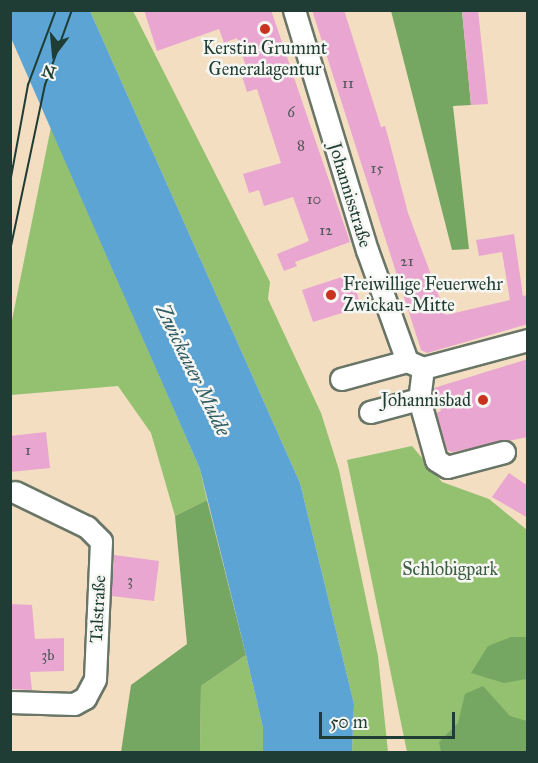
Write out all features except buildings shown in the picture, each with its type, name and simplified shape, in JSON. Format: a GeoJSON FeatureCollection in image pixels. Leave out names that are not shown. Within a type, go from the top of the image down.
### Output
{"type":"FeatureCollection","features":[{"type":"Feature","properties":{"kind":"street","name":"Johannisstraße"},"geometry":{"type":"LineString","coordinates":[[294,10],[367,250],[417,379],[436,460],[447,467],[504,452]]}},
{"type":"Feature","properties":{"kind":"street"},"geometry":{"type":"LineString","coordinates":[[370,412],[417,379],[528,340]]}},
{"type":"Feature","properties":{"kind":"street"},"geometry":{"type":"LineString","coordinates":[[341,379],[417,379]]}},
{"type":"Feature","properties":{"kind":"street","name":"Talstraße"},"geometry":{"type":"LineString","coordinates":[[10,702],[74,704],[85,698],[94,679],[101,541],[87,527],[15,492]]}},
{"type":"Feature","properties":{"kind":"green space"},"geometry":{"type":"Polygon","coordinates":[[[90,11],[133,11],[270,282],[268,299],[321,413],[339,470],[378,656],[388,752],[352,752],[354,704],[300,483],[90,11]]]}},
{"type":"Feature","properties":{"kind":"green space"},"geometry":{"type":"Polygon","coordinates":[[[391,11],[462,11],[471,105],[453,106],[469,249],[452,250],[391,11]]]}},
{"type":"Feature","properties":{"kind":"green space"},"geometry":{"type":"Polygon","coordinates":[[[51,127],[200,469],[207,500],[175,516],[151,433],[118,386],[11,395],[11,325],[51,127]]]}},
{"type":"Feature","properties":{"kind":"green space","name":"Schlobigpark"},"geometry":{"type":"Polygon","coordinates":[[[412,446],[442,482],[489,499],[527,530],[527,752],[407,752],[347,460],[412,446]]]}},
{"type":"Feature","properties":{"kind":"green space"},"geometry":{"type":"Polygon","coordinates":[[[207,500],[246,655],[201,686],[200,752],[121,752],[131,685],[187,644],[175,516],[207,500]]]}},
{"type":"Feature","properties":{"kind":"green space"},"geometry":{"type":"Polygon","coordinates":[[[511,637],[527,637],[527,679],[504,683],[471,673],[488,646],[511,637]]]}},
{"type":"Feature","properties":{"kind":"green space"},"geometry":{"type":"Polygon","coordinates":[[[246,655],[263,728],[263,752],[200,752],[201,686],[246,655]]]}},
{"type":"Feature","properties":{"kind":"green space"},"geometry":{"type":"Polygon","coordinates":[[[483,686],[510,716],[527,721],[527,752],[441,752],[439,742],[458,723],[465,694],[483,686]]]}},
{"type":"Feature","properties":{"kind":"water","name":"Zwickauer Mulde"},"geometry":{"type":"Polygon","coordinates":[[[10,11],[90,11],[300,483],[354,704],[352,752],[263,752],[263,728],[200,469],[11,38],[10,11]]]}},
{"type":"Feature","properties":{"kind":"tram line"},"geometry":{"type":"LineString","coordinates":[[10,183],[28,85],[56,10]]}},
{"type":"Feature","properties":{"kind":"tram line"},"geometry":{"type":"LineString","coordinates":[[10,251],[45,85],[72,10]]}},
{"type":"Feature","properties":{"kind":"place","name":"Kerstin Grummt Generalagentur"},"geometry":{"type":"Point","coordinates":[265,29]}},
{"type":"Feature","properties":{"kind":"place","name":"Freiwillige Feuerwehr Zwickau-Mitte"},"geometry":{"type":"Point","coordinates":[331,295]}},
{"type":"Feature","properties":{"kind":"place","name":"Johannisbad"},"geometry":{"type":"Point","coordinates":[483,400]}}]}
